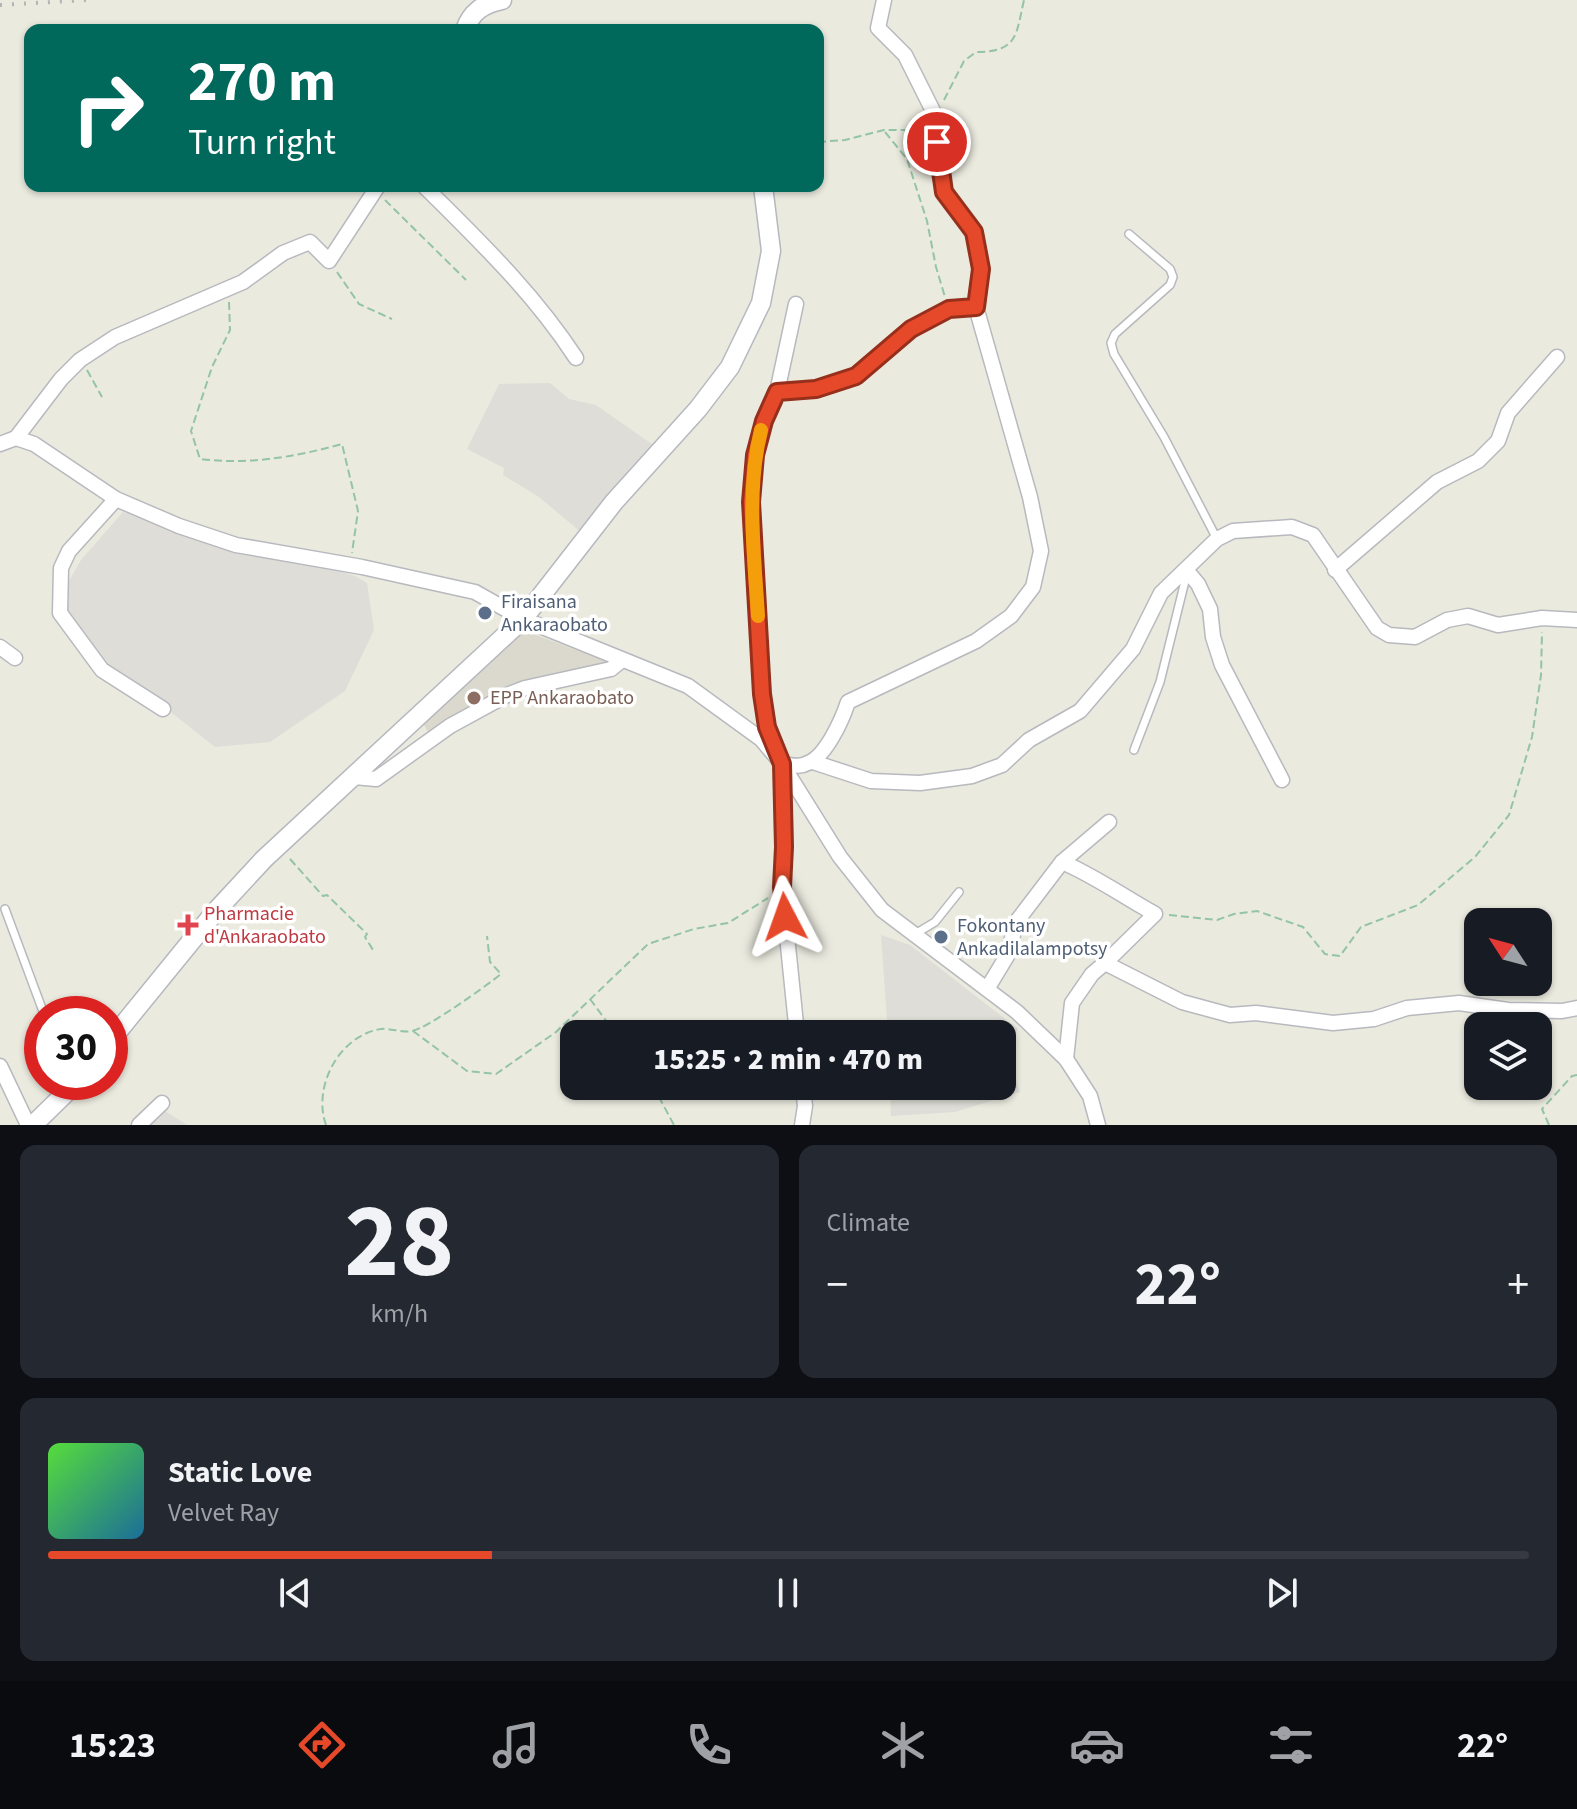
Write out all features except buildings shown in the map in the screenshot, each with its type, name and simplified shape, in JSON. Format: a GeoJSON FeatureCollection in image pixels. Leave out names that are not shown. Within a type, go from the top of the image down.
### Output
{"type":"FeatureCollection","features":[{"type":"Feature","properties":{"kind":"street"},"geometry":{"type":"LineString","coordinates":[[467,24],[479,8],[502,0]]}},
{"type":"Feature","properties":{"kind":"street"},"geometry":{"type":"LineString","coordinates":[[782,764],[798,767],[813,762],[841,724],[848,702],[976,641],[1011,616],[1033,587],[1041,551],[1030,497],[976,307],[981,269],[974,232],[944,192],[939,172],[934,113],[905,55],[878,28],[884,0]]}},
{"type":"Feature","properties":{"kind":"street"},"geometry":{"type":"LineString","coordinates":[[0,444],[16,438],[61,379],[80,360],[115,337],[243,282],[283,253],[310,242],[329,261],[373,192]]}},
{"type":"Feature","properties":{"kind":"street"},"geometry":{"type":"LineString","coordinates":[[430,192],[538,304],[576,358]]}},
{"type":"Feature","properties":{"kind":"street"},"geometry":{"type":"LineString","coordinates":[[128,1019],[215,912],[279,846],[523,619],[614,502],[698,409],[730,367],[761,303],[771,251],[764,192]]}},
{"type":"Feature","properties":{"kind":"street"},"geometry":{"type":"LineString","coordinates":[[796,304],[777,392],[764,421],[755,455],[751,502],[762,694],[767,727],[782,764],[782,887],[796,1020]]}},
{"type":"Feature","properties":{"kind":"street"},"geometry":{"type":"LineString","coordinates":[[777,392],[816,389],[856,376],[911,329],[949,309],[976,307]]}},
{"type":"Feature","properties":{"kind":"street"},"geometry":{"type":"LineString","coordinates":[[1335,570],[1437,482],[1478,461],[1498,441],[1508,413],[1557,357]]}},
{"type":"Feature","properties":{"kind":"street"},"geometry":{"type":"LineString","coordinates":[[16,438],[34,444],[116,499],[179,526],[236,545],[475,592],[523,619],[688,686],[761,739],[782,764],[840,857],[882,910],[1017,1012],[1066,1059],[1090,1096],[1098,1125]]}},
{"type":"Feature","properties":{"kind":"street"},"geometry":{"type":"LineString","coordinates":[[116,499],[69,551],[61,568],[60,613],[102,670],[163,709]]}},
{"type":"Feature","properties":{"kind":"street"},"geometry":{"type":"LineString","coordinates":[[813,762],[871,781],[920,783],[972,776],[1002,765],[1029,740],[1080,711],[1133,649],[1161,593],[1217,539],[1233,531],[1292,527],[1313,535],[1377,628],[1389,635],[1415,637],[1447,620],[1468,616],[1498,625],[1542,618],[1577,620]]}},
{"type":"Feature","properties":{"kind":"street"},"geometry":{"type":"LineString","coordinates":[[1187,571],[1198,584],[1210,609],[1213,637],[1222,665],[1282,780]]}},
{"type":"Feature","properties":{"kind":"street"},"geometry":{"type":"LineString","coordinates":[[0,647],[15,658]]}},
{"type":"Feature","properties":{"kind":"street"},"geometry":{"type":"LineString","coordinates":[[354,777],[376,779],[450,726],[507,695],[525,688],[611,669],[622,660]]}},
{"type":"Feature","properties":{"kind":"street"},"geometry":{"type":"LineString","coordinates":[[987,989],[1007,956],[1017,921],[1062,862],[1109,822]]}},
{"type":"Feature","properties":{"kind":"street"},"geometry":{"type":"LineString","coordinates":[[1062,862],[1088,873],[1155,914],[1092,974],[1072,1003],[1066,1059]]}},
{"type":"Feature","properties":{"kind":"street"},"geometry":{"type":"LineString","coordinates":[[1105,963],[1182,1002],[1230,1015],[1256,1013],[1333,1023],[1374,1019],[1407,1008],[1459,1003],[1508,1010],[1577,1008]]}},
{"type":"Feature","properties":{"kind":"street"},"geometry":{"type":"LineString","coordinates":[[0,1066],[31,1125],[56,1100]]}},
{"type":"Feature","properties":{"kind":"street"},"geometry":{"type":"LineString","coordinates":[[802,1125],[804,1100]]}},
{"type":"Feature","properties":{"kind":"street"},"geometry":{"type":"LineString","coordinates":[[139,1125],[162,1103]]}},
{"type":"Feature","properties":{"kind":"lane"},"geometry":{"type":"LineString","coordinates":[[1129,234],[1170,269],[1173,277],[1170,285],[1115,334],[1111,343],[1114,354],[1164,437],[1217,539]]}},
{"type":"Feature","properties":{"kind":"lane"},"geometry":{"type":"LineString","coordinates":[[1134,750],[1160,682],[1187,571]]}},
{"type":"Feature","properties":{"kind":"lane"},"geometry":{"type":"LineString","coordinates":[[913,935],[935,922],[959,892]]}},
{"type":"Feature","properties":{"kind":"lane"},"geometry":{"type":"LineString","coordinates":[[5,909],[37,996]]}},
{"type":"Feature","properties":{"kind":"path"},"geometry":{"type":"LineString","coordinates":[[824,142],[845,140],[884,130],[916,130],[921,118],[934,113],[944,101],[964,61],[976,52],[995,52],[1009,46],[1018,30],[1024,0]]}},
{"type":"Feature","properties":{"kind":"path"},"geometry":{"type":"LineString","coordinates":[[884,130],[907,159],[927,221],[936,267],[949,309]]}},
{"type":"Feature","properties":{"kind":"path"},"geometry":{"type":"LineString","coordinates":[[380,192],[466,280]]}},
{"type":"Feature","properties":{"kind":"path"},"geometry":{"type":"LineString","coordinates":[[329,261],[359,304],[392,319]]}},
{"type":"Feature","properties":{"kind":"path"},"geometry":{"type":"LineString","coordinates":[[228,289],[230,330],[212,367],[191,431],[200,459],[228,462],[297,457],[342,444],[358,511],[350,565]]}},
{"type":"Feature","properties":{"kind":"path"},"geometry":{"type":"LineString","coordinates":[[80,360],[102,397]]}},
{"type":"Feature","properties":{"kind":"path"},"geometry":{"type":"LineString","coordinates":[[1155,914],[1217,920],[1257,911],[1303,927],[1325,954],[1340,956],[1361,927],[1418,905],[1475,857],[1509,815],[1532,737],[1541,675],[1542,618]]}},
{"type":"Feature","properties":{"kind":"path"},"geometry":{"type":"LineString","coordinates":[[279,846],[323,896],[327,895],[367,934],[365,937],[373,950]]}},
{"type":"Feature","properties":{"kind":"path"},"geometry":{"type":"LineString","coordinates":[[326,1125],[323,1117],[324,1088],[332,1065],[346,1046],[360,1036],[382,1029],[413,1031],[467,1071],[496,1074],[556,1032],[648,944],[694,929],[728,923],[782,887]]}},
{"type":"Feature","properties":{"kind":"path"},"geometry":{"type":"LineString","coordinates":[[413,1031],[501,974],[490,962],[487,936]]}},
{"type":"Feature","properties":{"kind":"path"},"geometry":{"type":"LineString","coordinates":[[590,999],[606,1020]]}},
{"type":"Feature","properties":{"kind":"path"},"geometry":{"type":"LineString","coordinates":[[1549,1125],[1542,1109],[1572,1076],[1577,1075]]}},
{"type":"Feature","properties":{"kind":"path"},"geometry":{"type":"LineString","coordinates":[[661,1100],[674,1125]]}},
{"type":"Feature","properties":{"kind":"shaded area"},"geometry":{"type":"Polygon","coordinates":[[[550,383],[569,399],[596,405],[659,449],[583,534],[539,497],[503,475],[504,468],[467,449],[499,384],[550,383]]]}},
{"type":"Feature","properties":{"kind":"shaded area"},"geometry":{"type":"Polygon","coordinates":[[[123,512],[196,535],[229,551],[309,562],[355,576],[367,583],[374,630],[345,691],[270,742],[215,747],[167,709],[106,670],[63,615],[69,581],[81,560],[123,512]]]}},
{"type":"Feature","properties":{"kind":"shaded area","name":"EPP Ankaraobato"},"geometry":{"type":"Polygon","coordinates":[[[523,630],[610,663],[539,681],[430,736],[422,721],[523,630]]]}},
{"type":"Feature","properties":{"kind":"shaded area"},"geometry":{"type":"Polygon","coordinates":[[[881,935],[910,945],[1006,1020],[887,1020],[881,935]]]}},
{"type":"Feature","properties":{"kind":"shaded area"},"geometry":{"type":"Polygon","coordinates":[[[890,1100],[994,1100],[955,1112],[891,1116],[890,1100]]]}},
{"type":"Feature","properties":{"kind":"shaded area"},"geometry":{"type":"Polygon","coordinates":[[[162,1109],[187,1125],[146,1125],[162,1109]]]}},
{"type":"Feature","properties":{"kind":"railway"},"geometry":{"type":"LineString","coordinates":[[0,5],[87,0]]}},
{"type":"Feature","properties":{"kind":"slow traffic"},"geometry":{"type":"LineString","coordinates":[[758,616],[751,502],[755,455],[761,430]]}},
{"type":"Feature","properties":{"kind":"place","name":"Firaisana Ankaraobato"},"geometry":{"type":"Point","coordinates":[485,613]}},
{"type":"Feature","properties":{"kind":"place","name":"EPP Ankaraobato"},"geometry":{"type":"Point","coordinates":[474,698]}},
{"type":"Feature","properties":{"kind":"place","name":"Pharmacie d'Ankaraobato"},"geometry":{"type":"Point","coordinates":[188,925]}},
{"type":"Feature","properties":{"kind":"place","name":"Fokontany Ankadilalampotsy"},"geometry":{"type":"Point","coordinates":[941,937]}},
{"type":"Feature","properties":{"kind":"route"},"geometry":{"type":"LineString","coordinates":[[785,917],[782,887],[782,764],[767,727],[762,694],[751,502],[755,455],[764,421],[777,392],[816,389],[856,376],[911,329],[949,309],[976,307],[981,269],[974,232],[944,192],[937,142]]}}]}
